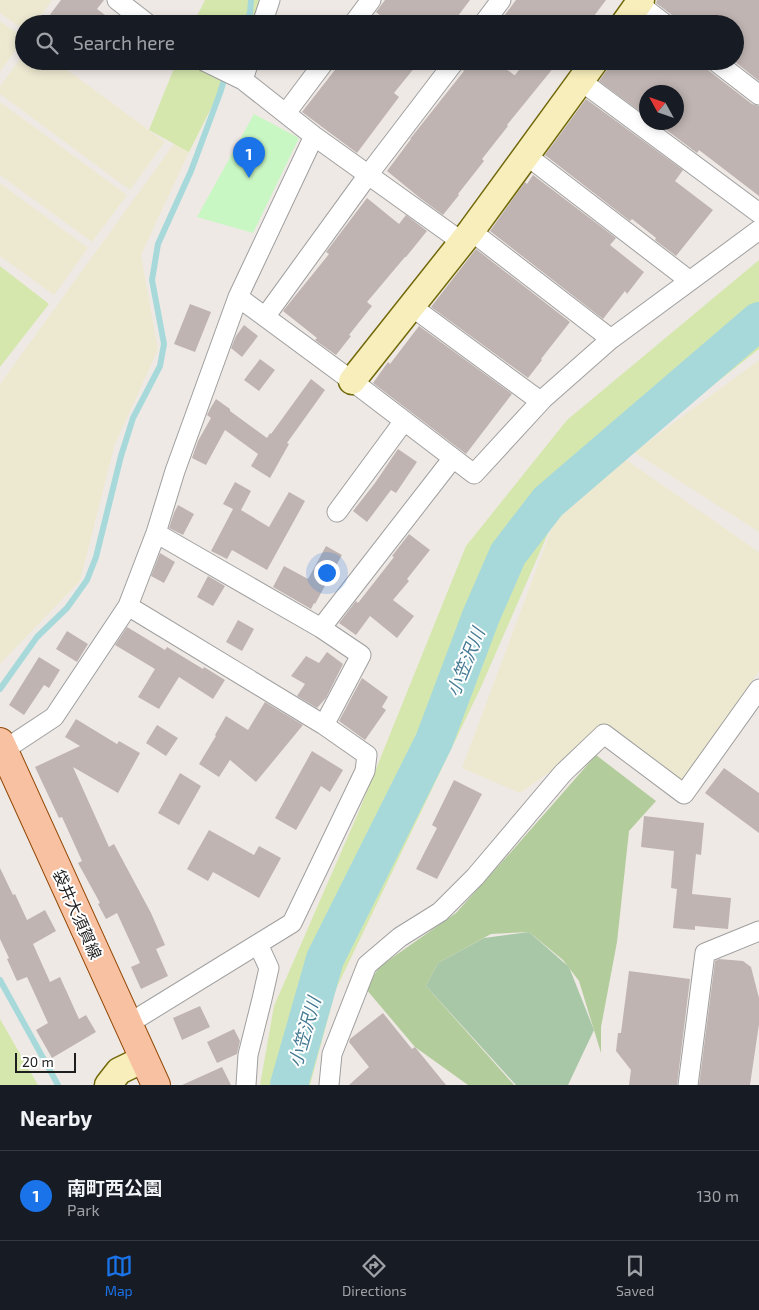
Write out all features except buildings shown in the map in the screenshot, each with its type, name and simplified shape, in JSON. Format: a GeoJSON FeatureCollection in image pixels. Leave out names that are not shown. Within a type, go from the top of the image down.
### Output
{"type":"FeatureCollection","features":[{"type":"Feature","properties":{"kind":"main road","name":"袋井大須賀線"},"geometry":{"type":"LineString","coordinates":[[2,746],[156,1085]]}},
{"type":"Feature","properties":{"kind":"street"},"geometry":{"type":"LineString","coordinates":[[117,0],[136,15]]}},
{"type":"Feature","properties":{"kind":"street"},"geometry":{"type":"LineString","coordinates":[[265,15],[270,0]]}},
{"type":"Feature","properties":{"kind":"street"},"geometry":{"type":"LineString","coordinates":[[360,15],[371,0]]}},
{"type":"Feature","properties":{"kind":"street"},"geometry":{"type":"LineString","coordinates":[[490,15],[501,0]]}},
{"type":"Feature","properties":{"kind":"street"},"geometry":{"type":"LineString","coordinates":[[635,9],[647,15]]}},
{"type":"Feature","properties":{"kind":"street"},"geometry":{"type":"LineString","coordinates":[[222,70],[243,80],[314,136],[368,175],[466,237],[611,339]]}},
{"type":"Feature","properties":{"kind":"street"},"geometry":{"type":"LineString","coordinates":[[243,80],[246,70]]}},
{"type":"Feature","properties":{"kind":"street"},"geometry":{"type":"LineString","coordinates":[[286,113],[318,70]]}},
{"type":"Feature","properties":{"kind":"street"},"geometry":{"type":"LineString","coordinates":[[265,317],[368,175],[448,70]]}},
{"type":"Feature","properties":{"kind":"street"},"geometry":{"type":"LineString","coordinates":[[727,70],[759,95]]}},
{"type":"Feature","properties":{"kind":"street"},"geometry":{"type":"LineString","coordinates":[[352,381],[466,237],[588,71],[759,213]]}},
{"type":"Feature","properties":{"kind":"street"},"geometry":{"type":"LineString","coordinates":[[2,746],[54,717],[128,606],[156,533],[238,297],[314,136]]}},
{"type":"Feature","properties":{"kind":"street"},"geometry":{"type":"LineString","coordinates":[[526,155],[690,280]]}},
{"type":"Feature","properties":{"kind":"street"},"geometry":{"type":"LineString","coordinates":[[238,297],[474,474],[540,402],[611,339],[759,230]]}},
{"type":"Feature","properties":{"kind":"street"},"geometry":{"type":"LineString","coordinates":[[411,306],[540,402]]}},
{"type":"Feature","properties":{"kind":"street"},"geometry":{"type":"LineString","coordinates":[[337,512],[404,421]]}},
{"type":"Feature","properties":{"kind":"street"},"geometry":{"type":"LineString","coordinates":[[322,628],[453,458]]}},
{"type":"Feature","properties":{"kind":"street"},"geometry":{"type":"LineString","coordinates":[[156,533],[322,628],[361,655],[324,725]]}},
{"type":"Feature","properties":{"kind":"street"},"geometry":{"type":"LineString","coordinates":[[128,606],[324,725],[367,755],[365,771],[292,922],[128,1024]]}},
{"type":"Feature","properties":{"kind":"street"},"geometry":{"type":"LineString","coordinates":[[329,1085],[332,1054],[367,965],[400,937],[440,912],[475,877],[563,773],[604,734],[684,794],[759,689]]}},
{"type":"Feature","properties":{"kind":"street"},"geometry":{"type":"LineString","coordinates":[[688,1085],[705,953],[758,928]]}},
{"type":"Feature","properties":{"kind":"street"},"geometry":{"type":"LineString","coordinates":[[246,1085],[248,1055],[269,968],[258,944]]}},
{"type":"Feature","properties":{"kind":"street"},"geometry":{"type":"LineString","coordinates":[[108,1085],[119,1071],[144,1058]]}},
{"type":"Feature","properties":{"kind":"shaded area"},"geometry":{"type":"Polygon","coordinates":[[[0,0],[52,0],[41,15],[15,15],[15,24],[0,13],[0,0]]]}},
{"type":"Feature","properties":{"kind":"shaded area"},"geometry":{"type":"Polygon","coordinates":[[[0,21],[15,32],[15,51],[0,72],[0,21]]]}},
{"type":"Feature","properties":{"kind":"shaded area"},"geometry":{"type":"Polygon","coordinates":[[[15,66],[15,70],[67,70],[165,142],[130,190],[0,94],[0,86],[15,66]]]}},
{"type":"Feature","properties":{"kind":"shaded area"},"geometry":{"type":"Polygon","coordinates":[[[0,102],[127,195],[92,242],[0,175],[0,102]]]}},
{"type":"Feature","properties":{"kind":"shaded area"},"geometry":{"type":"Polygon","coordinates":[[[176,141],[189,152],[141,255],[158,350],[115,444],[80,581],[0,664],[0,384],[176,141]]]}},
{"type":"Feature","properties":{"kind":"shaded area"},"geometry":{"type":"Polygon","coordinates":[[[0,183],[88,248],[54,295],[0,256],[0,183]]]}},
{"type":"Feature","properties":{"kind":"shaded area"},"geometry":{"type":"Polygon","coordinates":[[[759,360],[759,532],[634,452],[759,360]]]}},
{"type":"Feature","properties":{"kind":"shaded area"},"geometry":{"type":"Polygon","coordinates":[[[622,457],[759,552],[759,671],[684,787],[604,734],[520,793],[462,768],[560,506],[622,457]]]}},
{"type":"Feature","properties":{"kind":"green space"},"geometry":{"type":"Polygon","coordinates":[[[205,0],[260,0],[254,15],[198,15],[205,0]]]}},
{"type":"Feature","properties":{"kind":"green space"},"geometry":{"type":"Polygon","coordinates":[[[173,70],[230,70],[189,152],[149,130],[173,70]]]}},
{"type":"Feature","properties":{"kind":"green space"},"geometry":{"type":"Polygon","coordinates":[[[254,114],[299,138],[253,233],[197,217],[254,114]]]}},
{"type":"Feature","properties":{"kind":"green space"},"geometry":{"type":"Polygon","coordinates":[[[759,260],[759,349],[560,506],[481,687],[336,989],[310,1085],[260,1085],[274,1006],[359,811],[466,546],[567,420],[759,260]]]}},
{"type":"Feature","properties":{"kind":"green space"},"geometry":{"type":"Polygon","coordinates":[[[0,266],[49,304],[0,367],[0,266]]]}},
{"type":"Feature","properties":{"kind":"green space"},"geometry":{"type":"Polygon","coordinates":[[[596,755],[656,801],[629,831],[617,942],[601,1027],[601,1053],[579,981],[563,960],[529,932],[491,934],[438,963],[426,986],[514,1085],[468,1085],[415,1047],[366,989],[379,967],[456,913],[596,755]]]}},
{"type":"Feature","properties":{"kind":"green space"},"geometry":{"type":"Polygon","coordinates":[[[529,932],[569,967],[594,1030],[568,1085],[516,1085],[426,986],[438,963],[484,938],[529,932]]]}},
{"type":"Feature","properties":{"kind":"green space"},"geometry":{"type":"Polygon","coordinates":[[[0,1019],[38,1085],[0,1085],[0,1019]]]}},
{"type":"Feature","properties":{"kind":"waterway"},"geometry":{"type":"LineString","coordinates":[[249,15],[251,0]]}},
{"type":"Feature","properties":{"kind":"waterway"},"geometry":{"type":"LineString","coordinates":[[0,689],[37,637],[67,608],[87,580],[96,557],[121,456],[133,418],[160,366],[164,344],[152,280],[158,244],[191,171],[227,70]]}},
{"type":"Feature","properties":{"kind":"waterway","name":"小笠沢川"},"geometry":{"type":"LineString","coordinates":[[289,1085],[325,959],[434,741],[481,616],[508,554],[548,502],[759,321]]}},
{"type":"Feature","properties":{"kind":"waterway"},"geometry":{"type":"LineString","coordinates":[[0,980],[58,1085]]}},
{"type":"Feature","properties":{"kind":"place","name":"南町西公園"},"geometry":{"type":"Point","coordinates":[249,178]}}]}
